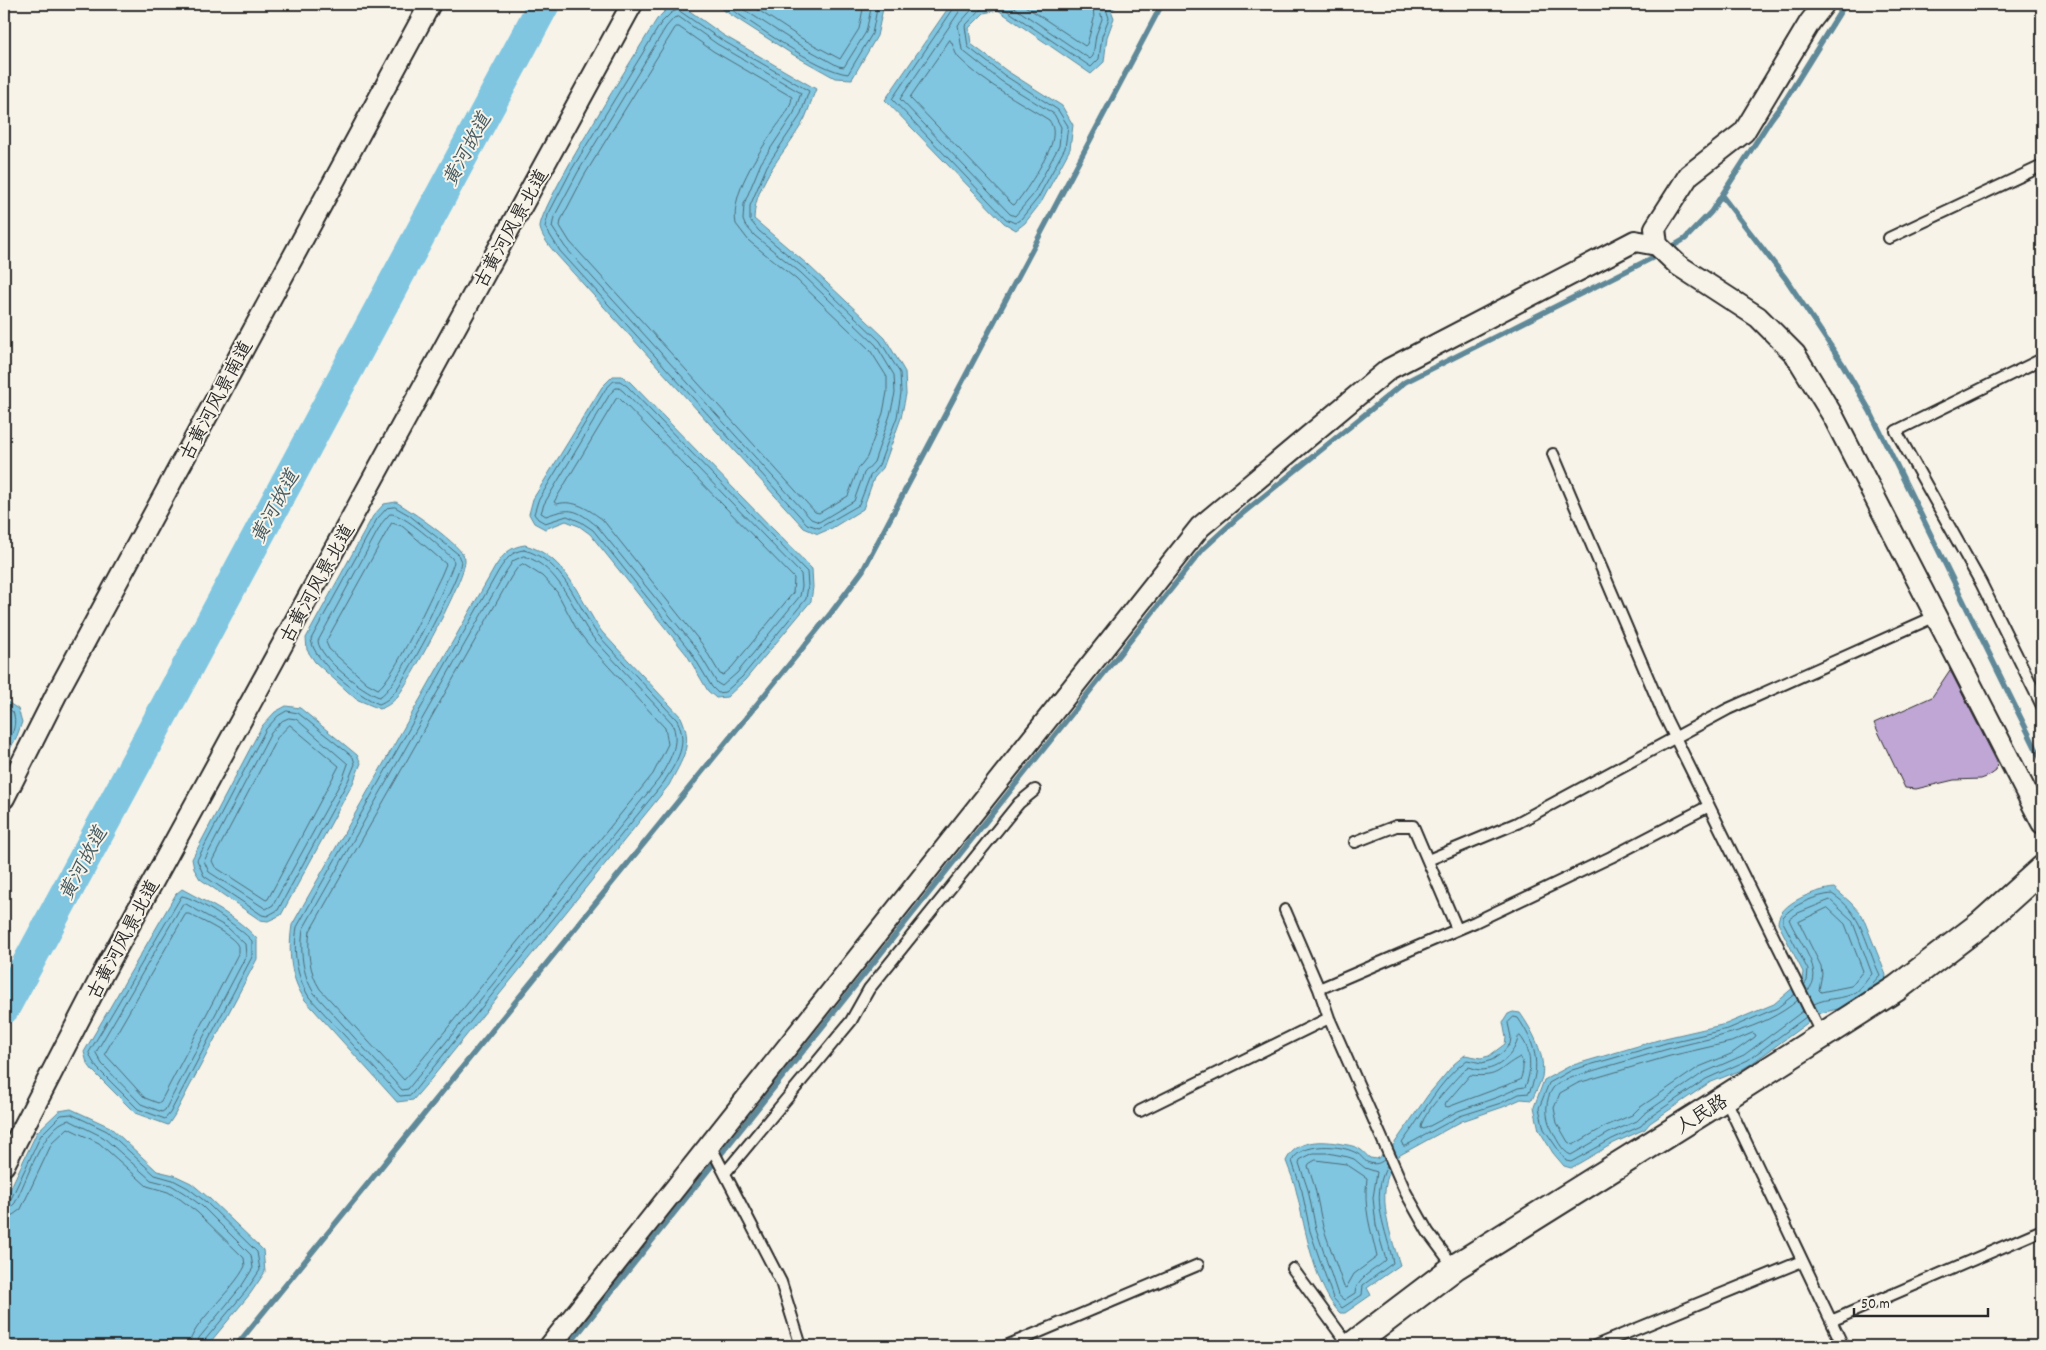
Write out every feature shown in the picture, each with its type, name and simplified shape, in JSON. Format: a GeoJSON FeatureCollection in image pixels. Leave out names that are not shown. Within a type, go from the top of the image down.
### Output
{"type":"FeatureCollection","features":[{"type":"Feature","properties":{"kind":"street","name":"古黄河风景南道"},"geometry":{"type":"LineString","coordinates":[[4,798],[58,691],[430,4]]}},
{"type":"Feature","properties":{"kind":"street","name":"古黄河风景北道"},"geometry":{"type":"LineString","coordinates":[[4,1165],[102,975],[632,4]]}},
{"type":"Feature","properties":{"kind":"street"},"geometry":{"type":"LineString","coordinates":[[1662,250],[1655,228],[1689,175],[1744,132],[1810,22],[1824,4]]}},
{"type":"Feature","properties":{"kind":"street"},"geometry":{"type":"LineString","coordinates":[[550,1346],[711,1147],[1200,528],[1389,369],[1635,241],[1662,250],[1758,317],[1795,354],[1833,416],[2042,823]]}},
{"type":"Feature","properties":{"kind":"street","name":"人民路"},"geometry":{"type":"LineString","coordinates":[[1350,1346],[1455,1268],[1897,988],[1981,924],[2042,869]]}},
{"type":"Feature","properties":{"kind":"lane"},"geometry":{"type":"LineString","coordinates":[[1889,238],[2042,166]]}},
{"type":"Feature","properties":{"kind":"lane"},"geometry":{"type":"LineString","coordinates":[[2042,359],[1896,431],[1981,583],[2042,706]]}},
{"type":"Feature","properties":{"kind":"lane"},"geometry":{"type":"LineString","coordinates":[[1553,454],[1659,704],[1822,1036]]}},
{"type":"Feature","properties":{"kind":"lane"},"geometry":{"type":"LineString","coordinates":[[1428,860],[1517,823],[1728,709],[1936,616]]}},
{"type":"Feature","properties":{"kind":"lane"},"geometry":{"type":"LineString","coordinates":[[723,1170],[851,1021],[869,989],[1019,803],[1034,790]]}},
{"type":"Feature","properties":{"kind":"lane"},"geometry":{"type":"LineString","coordinates":[[1319,990],[1457,929],[1611,857],[1709,806]]}},
{"type":"Feature","properties":{"kind":"lane"},"geometry":{"type":"LineString","coordinates":[[1355,842],[1396,826],[1412,826],[1457,929]]}},
{"type":"Feature","properties":{"kind":"lane"},"geometry":{"type":"LineString","coordinates":[[1286,910],[1329,1018],[1406,1192],[1428,1232],[1455,1268]]}},
{"type":"Feature","properties":{"kind":"lane"},"geometry":{"type":"LineString","coordinates":[[1140,1111],[1329,1018]]}},
{"type":"Feature","properties":{"kind":"lane"},"geometry":{"type":"LineString","coordinates":[[1725,1098],[1843,1346]]}},
{"type":"Feature","properties":{"kind":"lane"},"geometry":{"type":"LineString","coordinates":[[711,1147],[781,1282],[802,1346]]}},
{"type":"Feature","properties":{"kind":"lane"},"geometry":{"type":"LineString","coordinates":[[1831,1321],[2042,1230]]}},
{"type":"Feature","properties":{"kind":"lane"},"geometry":{"type":"LineString","coordinates":[[1595,1346],[1802,1261]]}},
{"type":"Feature","properties":{"kind":"lane"},"geometry":{"type":"LineString","coordinates":[[1006,1346],[1021,1343],[1198,1265]]}},
{"type":"Feature","properties":{"kind":"lane"},"geometry":{"type":"LineString","coordinates":[[1293,1269],[1350,1346]]}},
{"type":"Feature","properties":{"kind":"water"},"geometry":{"type":"Polygon","coordinates":[[[680,4],[723,35],[816,89],[805,118],[766,178],[760,191],[754,219],[808,265],[885,338],[905,372],[906,394],[901,418],[883,468],[874,478],[863,509],[832,528],[818,534],[804,528],[556,254],[544,238],[540,228],[543,215],[571,161],[657,19],[668,8],[680,4]]]}},
{"type":"Feature","properties":{"kind":"water"},"geometry":{"type":"Polygon","coordinates":[[[714,4],[884,4],[877,36],[852,79],[835,78],[792,54],[714,4]]]}},
{"type":"Feature","properties":{"kind":"water"},"geometry":{"type":"Polygon","coordinates":[[[951,4],[1120,4],[1111,10],[1114,18],[1107,37],[1104,62],[1091,74],[998,10],[984,13],[969,28],[971,44],[1007,71],[1062,106],[1073,125],[1070,149],[1042,201],[1025,223],[1016,230],[1004,223],[885,100],[951,4]]]}},
{"type":"Feature","properties":{"kind":"water"},"geometry":{"type":"Polygon","coordinates":[[[613,376],[622,376],[630,382],[812,569],[813,587],[811,601],[745,680],[727,697],[716,698],[708,691],[687,655],[590,534],[579,526],[566,521],[545,529],[534,523],[529,514],[533,499],[602,387],[613,376]]]}},
{"type":"Feature","properties":{"kind":"water"},"geometry":{"type":"Polygon","coordinates":[[[396,502],[446,537],[462,553],[465,559],[464,568],[449,604],[416,667],[396,698],[389,705],[380,709],[356,699],[315,662],[307,650],[306,638],[373,516],[384,504],[396,502]]]}},
{"type":"Feature","properties":{"kind":"water"},"geometry":{"type":"Polygon","coordinates":[[[525,545],[540,551],[562,569],[602,632],[681,717],[685,727],[685,752],[669,785],[431,1079],[413,1100],[397,1102],[305,1000],[296,982],[291,964],[292,925],[495,567],[507,552],[525,545]]]}},
{"type":"Feature","properties":{"kind":"water"},"geometry":{"type":"Polygon","coordinates":[[[4,700],[18,709],[22,722],[4,760],[4,700]]]}},
{"type":"Feature","properties":{"kind":"water"},"geometry":{"type":"Polygon","coordinates":[[[286,706],[300,708],[357,755],[361,763],[353,783],[281,915],[268,921],[260,920],[200,879],[194,869],[192,859],[262,726],[275,712],[286,706]]]}},
{"type":"Feature","properties":{"kind":"water"},"geometry":{"type":"Polygon","coordinates":[[[1834,888],[1862,915],[1886,975],[1885,980],[1854,1005],[1821,1013],[1751,1064],[1709,1083],[1650,1123],[1645,1129],[1614,1143],[1571,1168],[1564,1166],[1553,1153],[1539,1130],[1534,1107],[1544,1080],[1570,1066],[1665,1038],[1726,1024],[1774,1004],[1802,980],[1803,972],[1778,923],[1780,916],[1784,909],[1799,899],[1834,888]]]}},
{"type":"Feature","properties":{"kind":"water"},"geometry":{"type":"Polygon","coordinates":[[[182,889],[222,911],[249,931],[257,939],[257,959],[168,1125],[135,1113],[93,1071],[87,1063],[84,1052],[176,894],[182,889]]]}},
{"type":"Feature","properties":{"kind":"water"},"geometry":{"type":"Polygon","coordinates":[[[1513,1012],[1520,1013],[1529,1027],[1537,1043],[1542,1060],[1542,1077],[1532,1100],[1521,1099],[1462,1121],[1400,1155],[1392,1167],[1387,1180],[1385,1208],[1391,1237],[1400,1265],[1367,1288],[1371,1295],[1345,1313],[1340,1313],[1324,1289],[1312,1257],[1295,1186],[1286,1161],[1290,1154],[1296,1148],[1303,1145],[1326,1142],[1352,1146],[1370,1158],[1377,1159],[1392,1147],[1428,1095],[1454,1064],[1465,1055],[1481,1058],[1489,1056],[1505,1044],[1506,1038],[1503,1022],[1508,1014],[1513,1012]]]}},
{"type":"Feature","properties":{"kind":"water"},"geometry":{"type":"Polygon","coordinates":[[[71,1109],[110,1127],[157,1171],[174,1175],[191,1183],[263,1250],[265,1272],[250,1294],[207,1346],[20,1346],[4,1336],[4,1202],[37,1132],[59,1111],[71,1109]]]}},
{"type":"Feature","properties":{"kind":"building"},"geometry":{"type":"Polygon","coordinates":[[[1950,670],[1997,762],[1996,771],[1981,779],[1954,780],[1916,789],[1905,788],[1874,723],[1932,697],[1950,670]]]}},
{"type":"Feature","properties":{"kind":"waterway","name":"黄河故道"},"geometry":{"type":"LineString","coordinates":[[4,1008],[544,4]]}},
{"type":"Feature","properties":{"kind":"waterway"},"geometry":{"type":"LineString","coordinates":[[236,1346],[831,613],[863,570],[1162,4]]}},
{"type":"Feature","properties":{"kind":"waterway"},"geometry":{"type":"LineString","coordinates":[[1668,249],[1685,239],[1711,212],[1786,99],[1845,4]]}},
{"type":"Feature","properties":{"kind":"waterway"},"geometry":{"type":"LineString","coordinates":[[1722,196],[1786,279],[1842,363],[1870,411],[2042,761]]}},
{"type":"Feature","properties":{"kind":"waterway"},"geometry":{"type":"LineString","coordinates":[[568,1346],[1203,549],[1238,517],[1405,382],[1660,254]]}}]}
